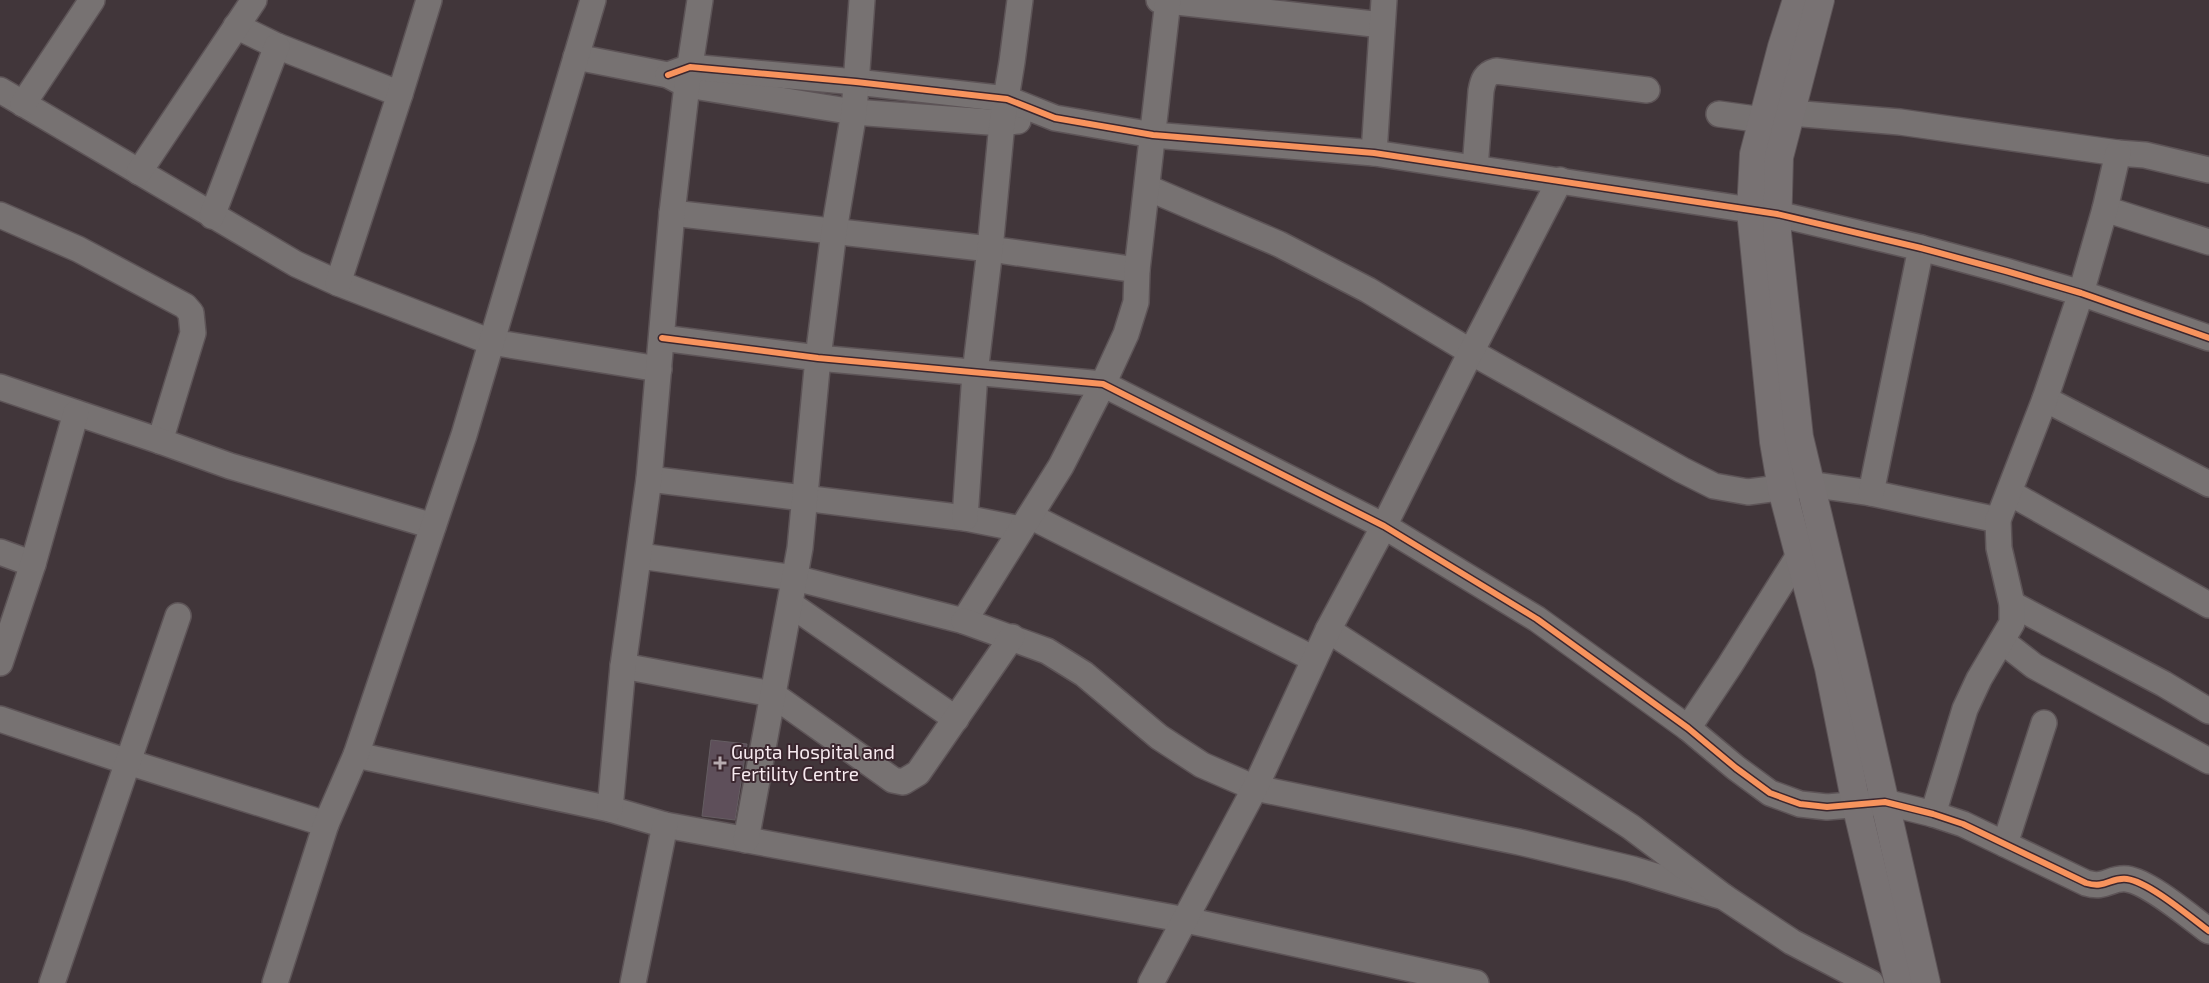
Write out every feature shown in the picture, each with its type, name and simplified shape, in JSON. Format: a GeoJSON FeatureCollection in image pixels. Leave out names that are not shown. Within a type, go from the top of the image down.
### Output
{"type":"FeatureCollection","features":[{"type":"Feature","properties":{"kind":"main road"},"geometry":{"type":"LineString","coordinates":[[1797,0],[1754,154],[1764,212],[1774,442],[1782,489],[1829,668],[1856,804],[1899,983]]}},
{"type":"Feature","properties":{"kind":"main road"},"geometry":{"type":"LineString","coordinates":[[1820,0],[1764,212],[1777,233],[1799,437],[1926,983]]}},
{"type":"Feature","properties":{"kind":"street"},"geometry":{"type":"LineString","coordinates":[[23,104],[92,0]]}},
{"type":"Feature","properties":{"kind":"street"},"geometry":{"type":"LineString","coordinates":[[139,172],[254,0]]}},
{"type":"Feature","properties":{"kind":"street"},"geometry":{"type":"LineString","coordinates":[[338,283],[400,94],[428,0]]}},
{"type":"Feature","properties":{"kind":"street"},"geometry":{"type":"LineString","coordinates":[[610,809],[623,666],[640,556],[649,478],[672,213],[681,76],[700,0]]}},
{"type":"Feature","properties":{"kind":"street"},"geometry":{"type":"LineString","coordinates":[[746,840],[800,548],[818,358],[834,230],[854,112],[862,0]]}},
{"type":"Feature","properties":{"kind":"street"},"geometry":{"type":"LineString","coordinates":[[965,518],[975,373],[1004,111],[1020,0]]}},
{"type":"Feature","properties":{"kind":"street"},"geometry":{"type":"LineString","coordinates":[[964,621],[1061,466],[1126,334],[1136,302],[1165,0],[1382,25]]}},
{"type":"Feature","properties":{"kind":"street"},"geometry":{"type":"LineString","coordinates":[[1374,153],[1384,0]]}},
{"type":"Feature","properties":{"kind":"street"},"geometry":{"type":"LineString","coordinates":[[275,983],[326,824],[356,755],[464,434],[576,57],[586,2]]}},
{"type":"Feature","properties":{"kind":"street"},"geometry":{"type":"LineString","coordinates":[[236,26],[277,46],[400,94]]}},
{"type":"Feature","properties":{"kind":"street"},"geometry":{"type":"LineString","coordinates":[[212,216],[277,46]]}},
{"type":"Feature","properties":{"kind":"street"},"geometry":{"type":"LineString","coordinates":[[576,57],[681,76],[854,112],[1004,111]]}},
{"type":"Feature","properties":{"kind":"street"},"geometry":{"type":"LineString","coordinates":[[1475,168],[1481,91],[1483,80],[1488,74],[1496,71],[1647,90]]}},
{"type":"Feature","properties":{"kind":"street"},"geometry":{"type":"LineString","coordinates":[[681,76],[856,82],[1004,111],[1152,135],[1374,153],[1764,212],[1921,248],[2081,293],[2209,338]]}},
{"type":"Feature","properties":{"kind":"street"},"geometry":{"type":"LineString","coordinates":[[0,90],[296,264],[338,283],[491,342],[659,369]]}},
{"type":"Feature","properties":{"kind":"street"},"geometry":{"type":"LineString","coordinates":[[1791,113],[1900,122],[2118,153],[2145,155],[2209,170]]}},
{"type":"Feature","properties":{"kind":"street"},"geometry":{"type":"LineString","coordinates":[[1719,114],[1763,120]]}},
{"type":"Feature","properties":{"kind":"street"},"geometry":{"type":"LineString","coordinates":[[1933,814],[1965,709],[1978,679],[2012,624],[2012,604],[1999,548],[1998,520],[2045,399],[2081,293],[2105,209],[2118,153]]}},
{"type":"Feature","properties":{"kind":"street"},"geometry":{"type":"LineString","coordinates":[[1151,983],[1255,788],[1328,630],[1384,526],[1560,180]]}},
{"type":"Feature","properties":{"kind":"street"},"geometry":{"type":"LineString","coordinates":[[1148,188],[1279,244],[1368,290],[1471,352],[1714,486],[1748,492],[1809,484],[1871,494],[1998,520]]}},
{"type":"Feature","properties":{"kind":"street"},"geometry":{"type":"LineString","coordinates":[[2105,209],[2209,242]]}},
{"type":"Feature","properties":{"kind":"street"},"geometry":{"type":"LineString","coordinates":[[672,213],[990,249],[1138,270]]}},
{"type":"Feature","properties":{"kind":"street"},"geometry":{"type":"LineString","coordinates":[[0,215],[78,249],[185,306],[191,313],[193,333],[160,440]]}},
{"type":"Feature","properties":{"kind":"street"},"geometry":{"type":"LineString","coordinates":[[1871,494],[1921,248]]}},
{"type":"Feature","properties":{"kind":"street"},"geometry":{"type":"LineString","coordinates":[[662,338],[818,358],[1103,384],[1384,526],[1537,619],[1688,728],[1736,768],[1770,793],[1800,804],[1827,807],[1885,802],[1933,814],[1963,824],[2091,885],[2103,886],[2118,879],[2134,881],[2147,886],[2209,931]]}},
{"type":"Feature","properties":{"kind":"street"},"geometry":{"type":"LineString","coordinates":[[0,387],[160,440],[230,466],[433,526]]}},
{"type":"Feature","properties":{"kind":"street"},"geometry":{"type":"LineString","coordinates":[[2045,399],[2209,484]]}},
{"type":"Feature","properties":{"kind":"street"},"geometry":{"type":"LineString","coordinates":[[0,663],[33,564],[76,413]]}},
{"type":"Feature","properties":{"kind":"street"},"geometry":{"type":"LineString","coordinates":[[649,478],[805,500],[1025,523],[1314,659]]}},
{"type":"Feature","properties":{"kind":"street"},"geometry":{"type":"LineString","coordinates":[[2010,493],[2209,605]]}},
{"type":"Feature","properties":{"kind":"street"},"geometry":{"type":"LineString","coordinates":[[1688,728],[1730,665],[1799,554],[1820,525]]}},
{"type":"Feature","properties":{"kind":"street"},"geometry":{"type":"LineString","coordinates":[[0,552],[33,564]]}},
{"type":"Feature","properties":{"kind":"street"},"geometry":{"type":"LineString","coordinates":[[640,556],[794,578],[964,621],[1012,637],[1047,652],[1084,674],[1159,737],[1202,765],[1255,788],[1519,842],[1632,869],[1724,897]]}},
{"type":"Feature","properties":{"kind":"street"},"geometry":{"type":"LineString","coordinates":[[790,604],[956,719]]}},
{"type":"Feature","properties":{"kind":"street"},"geometry":{"type":"LineString","coordinates":[[2012,604],[2164,684],[2209,711]]}},
{"type":"Feature","properties":{"kind":"street"},"geometry":{"type":"LineString","coordinates":[[52,983],[178,616]]}},
{"type":"Feature","properties":{"kind":"street"},"geometry":{"type":"LineString","coordinates":[[1328,630],[1631,827],[1724,897],[1792,942],[1871,983]]}},
{"type":"Feature","properties":{"kind":"street"},"geometry":{"type":"LineString","coordinates":[[623,666],[772,694],[893,780],[903,782],[918,773],[1012,637]]}},
{"type":"Feature","properties":{"kind":"street"},"geometry":{"type":"LineString","coordinates":[[2002,641],[2034,666],[2209,761]]}},
{"type":"Feature","properties":{"kind":"street"},"geometry":{"type":"LineString","coordinates":[[0,719],[128,762],[326,824]]}},
{"type":"Feature","properties":{"kind":"street"},"geometry":{"type":"LineString","coordinates":[[2005,844],[2044,723]]}},
{"type":"Feature","properties":{"kind":"street"},"geometry":{"type":"LineString","coordinates":[[356,755],[610,809],[665,825],[1186,920],[1476,983]]}},
{"type":"Feature","properties":{"kind":"street"},"geometry":{"type":"LineString","coordinates":[[632,983],[665,825]]}},
{"type":"Feature","properties":{"kind":"building"},"geometry":{"type":"Polygon","coordinates":[[[711,740],[747,744],[735,820],[702,816],[711,740]]]}},
{"type":"Feature","properties":{"kind":"cycle path"},"geometry":{"type":"LineString","coordinates":[[668,75],[690,67],[856,82],[1007,99],[1055,118],[1153,135],[1374,153],[1777,214],[1921,248],[2006,271],[2081,293],[2209,338]]}},
{"type":"Feature","properties":{"kind":"cycle path"},"geometry":{"type":"LineString","coordinates":[[662,338],[818,358],[1103,384],[1384,526],[1537,619],[1688,728],[1736,768],[1770,793],[1800,804],[1827,807],[1885,802],[1933,814],[1963,824],[2086,883],[2098,885],[2127,879],[2146,886],[2209,931]]}},
{"type":"Feature","properties":{"kind":"place","name":"Gupta Hospital and Fertility Centre"},"geometry":{"type":"Point","coordinates":[720,763]}}]}
